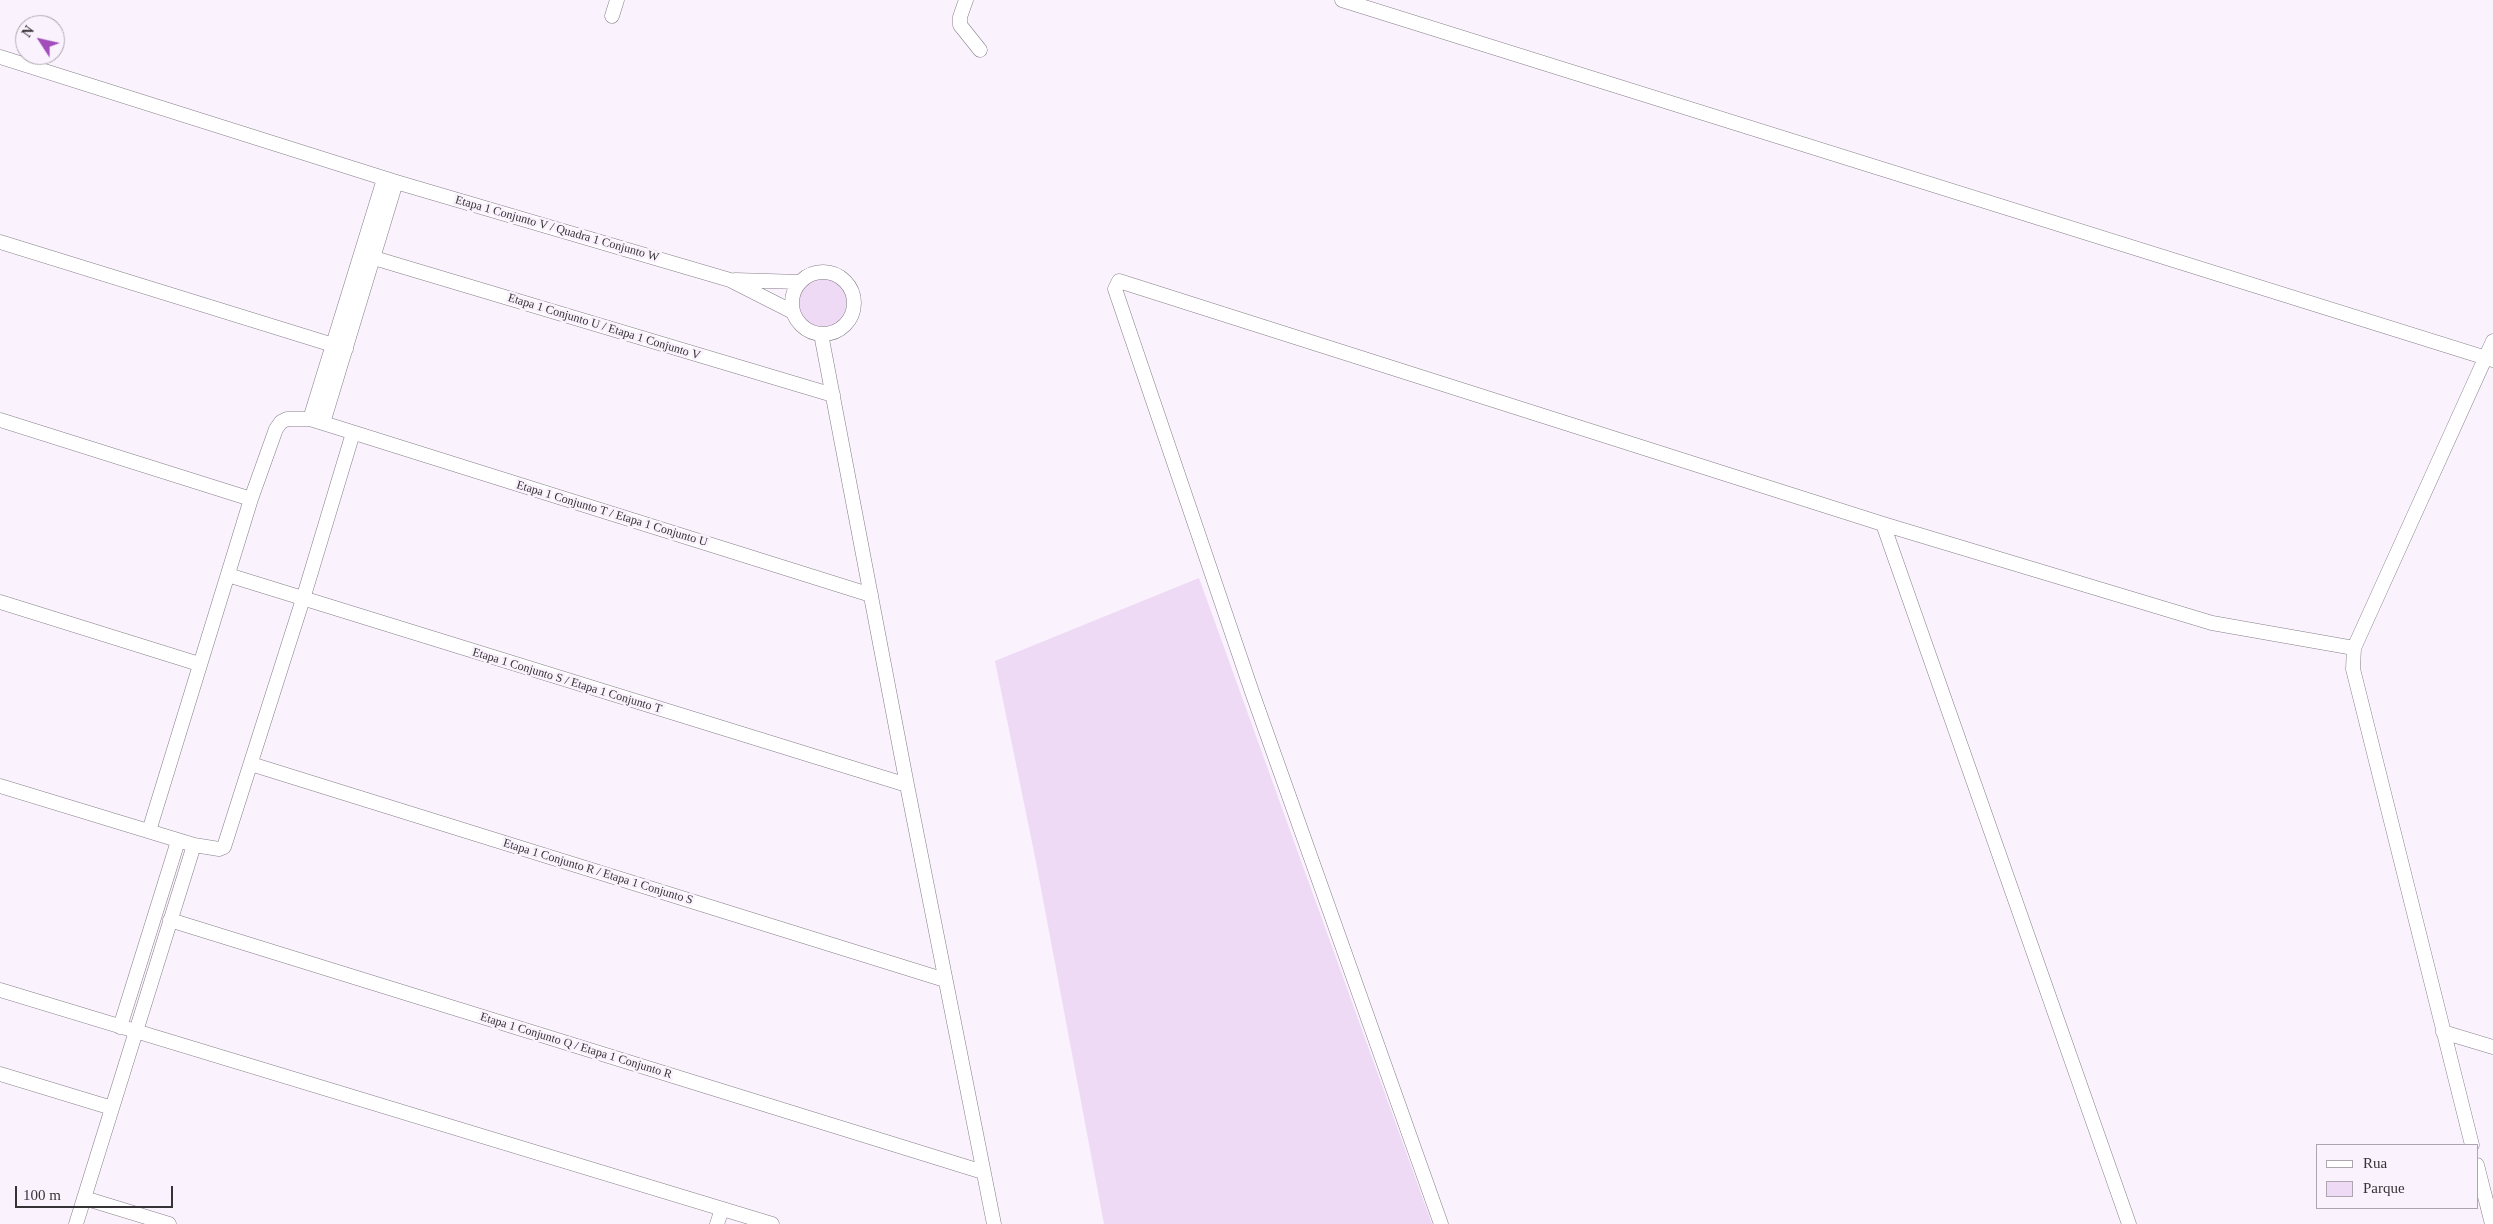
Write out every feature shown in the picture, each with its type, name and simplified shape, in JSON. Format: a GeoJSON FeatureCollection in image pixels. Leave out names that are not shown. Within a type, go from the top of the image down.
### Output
{"type":"FeatureCollection","features":[{"type":"Feature","properties":{"kind":"street"},"geometry":{"type":"LineString","coordinates":[[612,16],[617,0]]}},
{"type":"Feature","properties":{"kind":"street"},"geometry":{"type":"LineString","coordinates":[[966,0],[960,17],[960,25],[980,50]]}},
{"type":"Feature","properties":{"kind":"street"},"geometry":{"type":"LineString","coordinates":[[1342,0],[2489,359]]}},
{"type":"Feature","properties":{"kind":"street","name":"Etapa 1 Conjunto V / Quadra 1 Conjunto W"},"geometry":{"type":"LineString","coordinates":[[0,57],[390,180],[730,280]]}},
{"type":"Feature","properties":{"kind":"street"},"geometry":{"type":"LineString","coordinates":[[317,421],[346,349],[374,258],[390,180]]}},
{"type":"Feature","properties":{"kind":"street"},"geometry":{"type":"LineString","coordinates":[[317,421],[332,344],[390,180]]}},
{"type":"Feature","properties":{"kind":"street"},"geometry":{"type":"LineString","coordinates":[[0,242],[346,349]]}},
{"type":"Feature","properties":{"kind":"street","name":"Etapa 1 Conjunto U / Etapa 1 Conjunto V"},"geometry":{"type":"LineString","coordinates":[[374,258],[833,395]]}},
{"type":"Feature","properties":{"kind":"street"},"geometry":{"type":"LineString","coordinates":[[730,280],[793,312],[803,328],[821,334],[840,330],[847,324],[852,315],[854,296],[844,279],[836,274],[816,272],[800,282],[793,296],[793,312]]}},
{"type":"Feature","properties":{"kind":"street"},"geometry":{"type":"LineString","coordinates":[[730,280],[800,282]]}},
{"type":"Feature","properties":{"kind":"street"},"geometry":{"type":"LineString","coordinates":[[1441,1224],[1246,673],[1114,289],[1116,283],[1122,280],[1883,524],[2212,623],[2354,648]]}},
{"type":"Feature","properties":{"kind":"street"},"geometry":{"type":"LineString","coordinates":[[821,334],[983,1172],[993,1217],[1002,1224]]}},
{"type":"Feature","properties":{"kind":"street"},"geometry":{"type":"LineString","coordinates":[[2472,1144],[2353,669],[2354,648],[2489,359],[2493,341]]}},
{"type":"Feature","properties":{"kind":"street"},"geometry":{"type":"LineString","coordinates":[[0,420],[251,499]]}},
{"type":"Feature","properties":{"kind":"street"},"geometry":{"type":"LineString","coordinates":[[149,831],[251,499],[278,425],[287,420],[317,421]]}},
{"type":"Feature","properties":{"kind":"street","name":"Etapa 1 Conjunto T / Etapa 1 Conjunto U"},"geometry":{"type":"LineString","coordinates":[[317,421],[870,595]]}},
{"type":"Feature","properties":{"kind":"street"},"geometry":{"type":"LineString","coordinates":[[0,786],[194,846],[219,849],[226,844],[353,433]]}},
{"type":"Feature","properties":{"kind":"street"},"geometry":{"type":"LineString","coordinates":[[1883,524],[2129,1224]]}},
{"type":"Feature","properties":{"kind":"street","name":"Etapa 1 Conjunto S / Etapa 1 Conjunto T"},"geometry":{"type":"LineString","coordinates":[[228,575],[907,785]]}},
{"type":"Feature","properties":{"kind":"street"},"geometry":{"type":"LineString","coordinates":[[0,602],[199,664]]}},
{"type":"Feature","properties":{"kind":"street","name":"Etapa 1 Conjunto R / Etapa 1 Conjunto S"},"geometry":{"type":"LineString","coordinates":[[251,764],[946,980]]}},
{"type":"Feature","properties":{"kind":"street"},"geometry":{"type":"LineString","coordinates":[[120,1027],[178,840]]}},
{"type":"Feature","properties":{"kind":"street"},"geometry":{"type":"LineString","coordinates":[[76,1224],[194,846]]}},
{"type":"Feature","properties":{"kind":"street","name":"Etapa 1 Conjunto Q / Etapa 1 Conjunto R"},"geometry":{"type":"LineString","coordinates":[[170,920],[983,1172]]}},
{"type":"Feature","properties":{"kind":"street"},"geometry":{"type":"LineString","coordinates":[[0,990],[722,1208],[738,1219],[772,1224]]}},
{"type":"Feature","properties":{"kind":"street"},"geometry":{"type":"LineString","coordinates":[[2443,1032],[2493,1047]]}},
{"type":"Feature","properties":{"kind":"street"},"geometry":{"type":"LineString","coordinates":[[0,1074],[112,1108]]}},
{"type":"Feature","properties":{"kind":"street"},"geometry":{"type":"LineString","coordinates":[[2478,1169],[2492,1224]]}},
{"type":"Feature","properties":{"kind":"street"},"geometry":{"type":"LineString","coordinates":[[84,1198],[168,1224]]}},
{"type":"Feature","properties":{"kind":"street"},"geometry":{"type":"LineString","coordinates":[[717,1224],[722,1208]]}},
{"type":"Feature","properties":{"kind":"green space"},"geometry":{"type":"Polygon","coordinates":[[[823,278],[833,280],[841,285],[846,293],[848,303],[846,313],[841,321],[833,326],[823,328],[813,326],[805,321],[800,313],[798,303],[800,293],[805,285],[813,280],[823,278]]]}},
{"type":"Feature","properties":{"kind":"green space"},"geometry":{"type":"Polygon","coordinates":[[[1199,578],[1432,1224],[1104,1224],[1036,862],[995,661],[1199,578]]]}}]}
